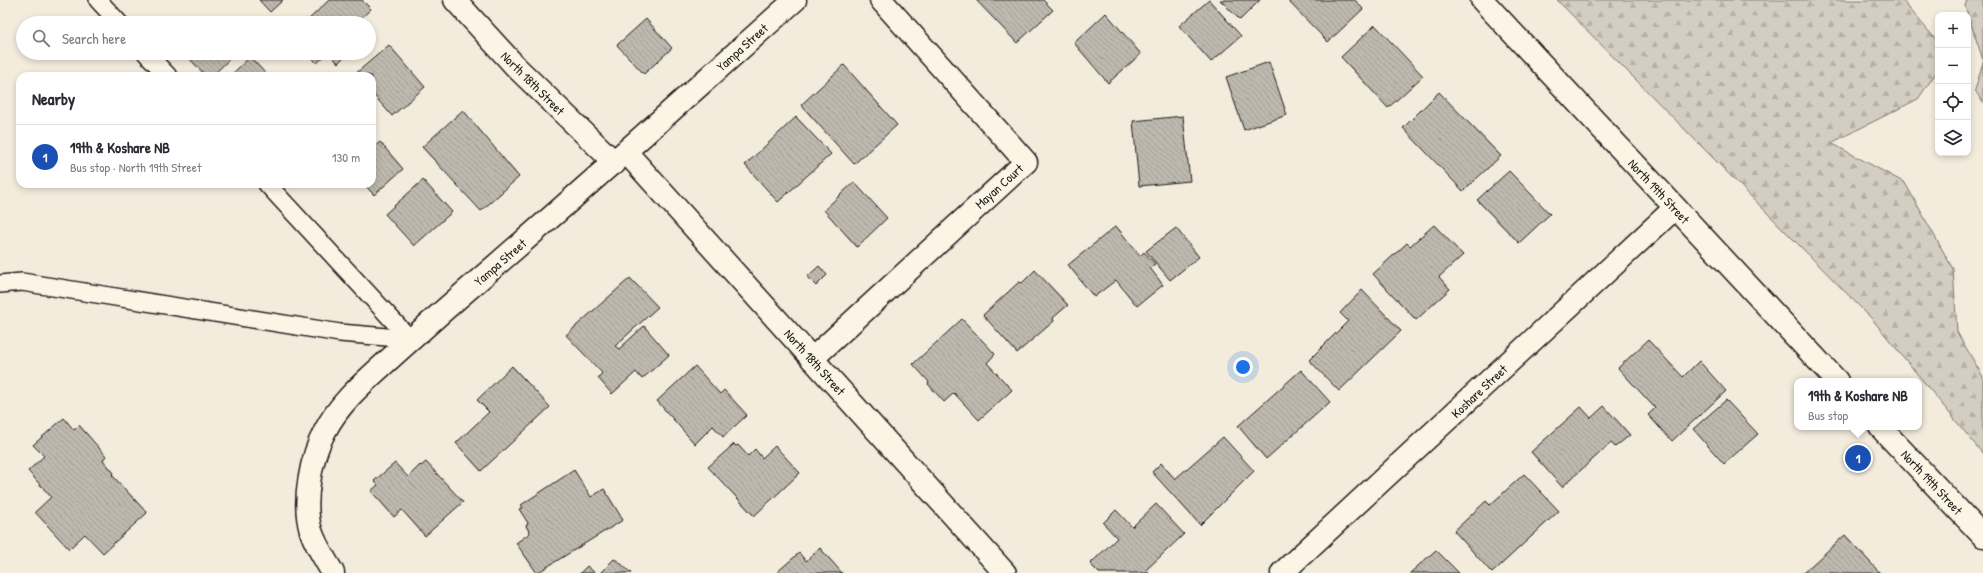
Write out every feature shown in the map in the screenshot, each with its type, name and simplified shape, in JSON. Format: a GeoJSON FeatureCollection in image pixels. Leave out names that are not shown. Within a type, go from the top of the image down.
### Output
{"type":"FeatureCollection","features":[{"type":"Feature","properties":{"kind":"street","name":"North 18th Street"},"geometry":{"type":"LineString","coordinates":[[455,0],[517,68],[620,157],[812,359],[1005,573]]}},
{"type":"Feature","properties":{"kind":"street","name":"Yampa Street"},"geometry":{"type":"LineString","coordinates":[[333,573],[315,544],[310,529],[307,510],[310,478],[317,450],[334,414],[348,397],[410,339],[620,157],[795,0]]}},
{"type":"Feature","properties":{"kind":"street","name":"Mayan Court"},"geometry":{"type":"LineString","coordinates":[[812,359],[1026,162],[881,0]]}},
{"type":"Feature","properties":{"kind":"street","name":"North 19th Street"},"geometry":{"type":"LineString","coordinates":[[1482,0],[1834,378]]}},
{"type":"Feature","properties":{"kind":"street","name":"Koshare Street"},"geometry":{"type":"LineString","coordinates":[[1282,573],[1675,208]]}},
{"type":"Feature","properties":{"kind":"street","name":"North 19th Street"},"geometry":{"type":"LineString","coordinates":[[1883,430],[1983,536]]}},
{"type":"Feature","properties":{"kind":"lane"},"geometry":{"type":"LineString","coordinates":[[98,0],[113,16]]}},
{"type":"Feature","properties":{"kind":"lane"},"geometry":{"type":"LineString","coordinates":[[153,60],[164,72]]}},
{"type":"Feature","properties":{"kind":"lane"},"geometry":{"type":"LineString","coordinates":[[271,188],[410,339]]}},
{"type":"Feature","properties":{"kind":"lane"},"geometry":{"type":"LineString","coordinates":[[0,284],[22,282],[340,333],[410,339]]}},
{"type":"Feature","properties":{"kind":"green space"},"geometry":{"type":"Polygon","coordinates":[[[1557,0],[1902,0],[1935,38],[1935,74],[1918,99],[1831,143],[1905,183],[1953,269],[1957,332],[1983,377],[1983,454],[1872,319],[1557,0]]]}},
{"type":"Feature","properties":{"kind":"green space"},"geometry":{"type":"Polygon","coordinates":[[[1967,0],[1983,0],[1983,60],[1971,24],[1971,12],[1967,12],[1965,6],[1967,0]]]}},
{"type":"Feature","properties":{"kind":"green space"},"geometry":{"type":"Polygon","coordinates":[[[1983,62],[1983,103],[1975,90],[1983,62]]]}},
{"type":"Feature","properties":{"kind":"building"},"geometry":{"type":"Polygon","coordinates":[[[259,0],[283,0],[270,12],[259,0]]]}},
{"type":"Feature","properties":{"kind":"building"},"geometry":{"type":"Polygon","coordinates":[[[329,0],[362,0],[371,9],[363,16],[312,16],[329,0]]]}},
{"type":"Feature","properties":{"kind":"building"},"geometry":{"type":"Polygon","coordinates":[[[976,0],[1043,0],[1053,10],[1017,43],[976,0]]]}},
{"type":"Feature","properties":{"kind":"building"},"geometry":{"type":"Polygon","coordinates":[[[1209,0],[1241,36],[1211,62],[1179,26],[1209,0]]]}},
{"type":"Feature","properties":{"kind":"building"},"geometry":{"type":"Polygon","coordinates":[[[1220,0],[1260,0],[1240,20],[1220,0]]]}},
{"type":"Feature","properties":{"kind":"building"},"geometry":{"type":"Polygon","coordinates":[[[1287,0],[1355,0],[1363,9],[1328,42],[1287,0]]]}},
{"type":"Feature","properties":{"kind":"building"},"geometry":{"type":"Polygon","coordinates":[[[1106,13],[1141,54],[1108,83],[1074,43],[1106,13]]]}},
{"type":"Feature","properties":{"kind":"building"},"geometry":{"type":"Polygon","coordinates":[[[646,19],[672,48],[644,74],[617,45],[646,19]]]}},
{"type":"Feature","properties":{"kind":"building"},"geometry":{"type":"Polygon","coordinates":[[[1375,25],[1423,76],[1388,108],[1341,57],[1375,25]]]}},
{"type":"Feature","properties":{"kind":"building"},"geometry":{"type":"Polygon","coordinates":[[[389,45],[425,87],[392,116],[376,98],[376,72],[357,72],[371,60],[376,60],[376,56],[389,45]]]}},
{"type":"Feature","properties":{"kind":"building"},"geometry":{"type":"Polygon","coordinates":[[[191,60],[229,60],[216,72],[202,72],[191,60]]]}},
{"type":"Feature","properties":{"kind":"building"},"geometry":{"type":"Polygon","coordinates":[[[247,60],[253,60],[264,72],[234,72],[247,60]]]}},
{"type":"Feature","properties":{"kind":"building"},"geometry":{"type":"Polygon","coordinates":[[[1269,62],[1287,115],[1244,130],[1226,77],[1269,62]]]}},
{"type":"Feature","properties":{"kind":"building"},"geometry":{"type":"Polygon","coordinates":[[[844,65],[897,125],[854,164],[801,105],[844,65]]]}},
{"type":"Feature","properties":{"kind":"building"},"geometry":{"type":"Polygon","coordinates":[[[1439,92],[1501,156],[1463,191],[1403,128],[1439,92]]]}},
{"type":"Feature","properties":{"kind":"building"},"geometry":{"type":"Polygon","coordinates":[[[463,110],[519,177],[481,211],[422,147],[463,110]]]}},
{"type":"Feature","properties":{"kind":"building"},"geometry":{"type":"Polygon","coordinates":[[[1183,116],[1190,181],[1139,186],[1133,121],[1183,116]]]}},
{"type":"Feature","properties":{"kind":"building"},"geometry":{"type":"Polygon","coordinates":[[[796,117],[831,154],[778,202],[745,165],[796,117]]]}},
{"type":"Feature","properties":{"kind":"building"},"geometry":{"type":"Polygon","coordinates":[[[380,142],[403,169],[374,195],[368,188],[376,188],[376,146],[380,142]]]}},
{"type":"Feature","properties":{"kind":"building"},"geometry":{"type":"Polygon","coordinates":[[[1509,171],[1550,214],[1519,243],[1477,200],[1509,171]]]}},
{"type":"Feature","properties":{"kind":"building"},"geometry":{"type":"Polygon","coordinates":[[[423,180],[452,212],[414,246],[385,214],[423,180]]]}},
{"type":"Feature","properties":{"kind":"building"},"geometry":{"type":"Polygon","coordinates":[[[854,182],[887,218],[857,247],[824,210],[854,182]]]}},
{"type":"Feature","properties":{"kind":"building"},"geometry":{"type":"Polygon","coordinates":[[[1434,225],[1463,255],[1439,277],[1450,289],[1416,320],[1373,274],[1407,243],[1410,246],[1434,225]]]}},
{"type":"Feature","properties":{"kind":"building"},"geometry":{"type":"Polygon","coordinates":[[[1116,226],[1140,256],[1144,252],[1155,264],[1150,268],[1163,285],[1137,306],[1116,280],[1094,297],[1068,265],[1116,226]]]}},
{"type":"Feature","properties":{"kind":"building"},"geometry":{"type":"Polygon","coordinates":[[[1176,228],[1199,257],[1170,280],[1146,251],[1176,228]]]}},
{"type":"Feature","properties":{"kind":"building"},"geometry":{"type":"Polygon","coordinates":[[[819,266],[827,275],[816,286],[807,277],[819,266]]]}},
{"type":"Feature","properties":{"kind":"building"},"geometry":{"type":"Polygon","coordinates":[[[1035,270],[1068,305],[1053,318],[1054,321],[1017,353],[983,315],[1019,282],[1022,283],[1035,270]]]}},
{"type":"Feature","properties":{"kind":"building"},"geometry":{"type":"Polygon","coordinates":[[[630,278],[658,307],[615,346],[619,349],[644,326],[669,355],[642,379],[636,372],[612,394],[598,378],[602,373],[566,335],[630,278]]]}},
{"type":"Feature","properties":{"kind":"building"},"geometry":{"type":"Polygon","coordinates":[[[1362,290],[1401,331],[1339,391],[1309,360],[1348,321],[1340,313],[1362,290]]]}},
{"type":"Feature","properties":{"kind":"building"},"geometry":{"type":"Polygon","coordinates":[[[962,319],[995,354],[987,363],[1012,390],[979,420],[954,393],[944,402],[913,364],[962,319]]]}},
{"type":"Feature","properties":{"kind":"building"},"geometry":{"type":"Polygon","coordinates":[[[1648,340],[1683,377],[1699,361],[1726,391],[1672,441],[1648,415],[1655,408],[1618,368],[1648,340]]]}},
{"type":"Feature","properties":{"kind":"building"},"geometry":{"type":"Polygon","coordinates":[[[512,366],[550,407],[481,471],[456,443],[489,412],[477,400],[512,366]]]}},
{"type":"Feature","properties":{"kind":"building"},"geometry":{"type":"Polygon","coordinates":[[[695,366],[720,394],[724,390],[747,415],[723,437],[713,426],[695,444],[657,401],[695,366]]]}},
{"type":"Feature","properties":{"kind":"building"},"geometry":{"type":"Polygon","coordinates":[[[1301,370],[1330,402],[1266,459],[1238,426],[1301,370]]]}},
{"type":"Feature","properties":{"kind":"building"},"geometry":{"type":"Polygon","coordinates":[[[1726,400],[1758,434],[1724,464],[1693,429],[1726,400]]]}},
{"type":"Feature","properties":{"kind":"building"},"geometry":{"type":"Polygon","coordinates":[[[1604,406],[1630,435],[1615,447],[1611,443],[1562,487],[1531,452],[1581,407],[1591,418],[1604,406]]]}},
{"type":"Feature","properties":{"kind":"building"},"geometry":{"type":"Polygon","coordinates":[[[64,418],[74,430],[79,425],[106,456],[103,460],[114,473],[112,475],[147,513],[103,553],[85,534],[69,549],[35,512],[51,497],[28,471],[44,456],[33,445],[64,418]]]}},
{"type":"Feature","properties":{"kind":"building"},"geometry":{"type":"Polygon","coordinates":[[[1223,437],[1254,471],[1200,525],[1152,472],[1161,463],[1175,479],[1223,437]]]}},
{"type":"Feature","properties":{"kind":"building"},"geometry":{"type":"Polygon","coordinates":[[[734,444],[736,446],[738,445],[748,456],[755,449],[762,458],[775,446],[800,473],[754,516],[708,467],[734,444]]]}},
{"type":"Feature","properties":{"kind":"building"},"geometry":{"type":"Polygon","coordinates":[[[426,462],[463,502],[425,536],[402,510],[394,517],[371,491],[378,485],[374,481],[395,463],[408,477],[420,465],[421,466],[426,462]]]}},
{"type":"Feature","properties":{"kind":"building"},"geometry":{"type":"Polygon","coordinates":[[[574,470],[591,497],[604,489],[623,520],[537,573],[516,543],[530,533],[526,526],[528,523],[519,509],[523,508],[521,505],[574,470]]]}},
{"type":"Feature","properties":{"kind":"building"},"geometry":{"type":"Polygon","coordinates":[[[1524,474],[1559,511],[1492,573],[1454,531],[1486,501],[1490,505],[1524,474]]]}},
{"type":"Feature","properties":{"kind":"building"},"geometry":{"type":"Polygon","coordinates":[[[1156,504],[1184,534],[1146,570],[1149,573],[1099,573],[1090,564],[1117,538],[1103,523],[1116,510],[1132,527],[1156,504]]]}},
{"type":"Feature","properties":{"kind":"building"},"geometry":{"type":"Polygon","coordinates":[[[1845,535],[1880,573],[1803,573],[1845,535]]]}},
{"type":"Feature","properties":{"kind":"building"},"geometry":{"type":"Polygon","coordinates":[[[820,548],[842,573],[776,573],[799,553],[806,561],[820,548]]]}},
{"type":"Feature","properties":{"kind":"building"},"geometry":{"type":"Polygon","coordinates":[[[1436,550],[1459,573],[1410,573],[1436,550]]]}},
{"type":"Feature","properties":{"kind":"building"},"geometry":{"type":"Polygon","coordinates":[[[614,559],[618,561],[631,573],[600,573],[614,559]]]}},
{"type":"Feature","properties":{"kind":"building"},"geometry":{"type":"Polygon","coordinates":[[[587,566],[595,573],[580,573],[587,566]]]}},
{"type":"Feature","properties":{"kind":"place","name":"19th & Koshare NB"},"geometry":{"type":"Point","coordinates":[1858,458]}}]}
